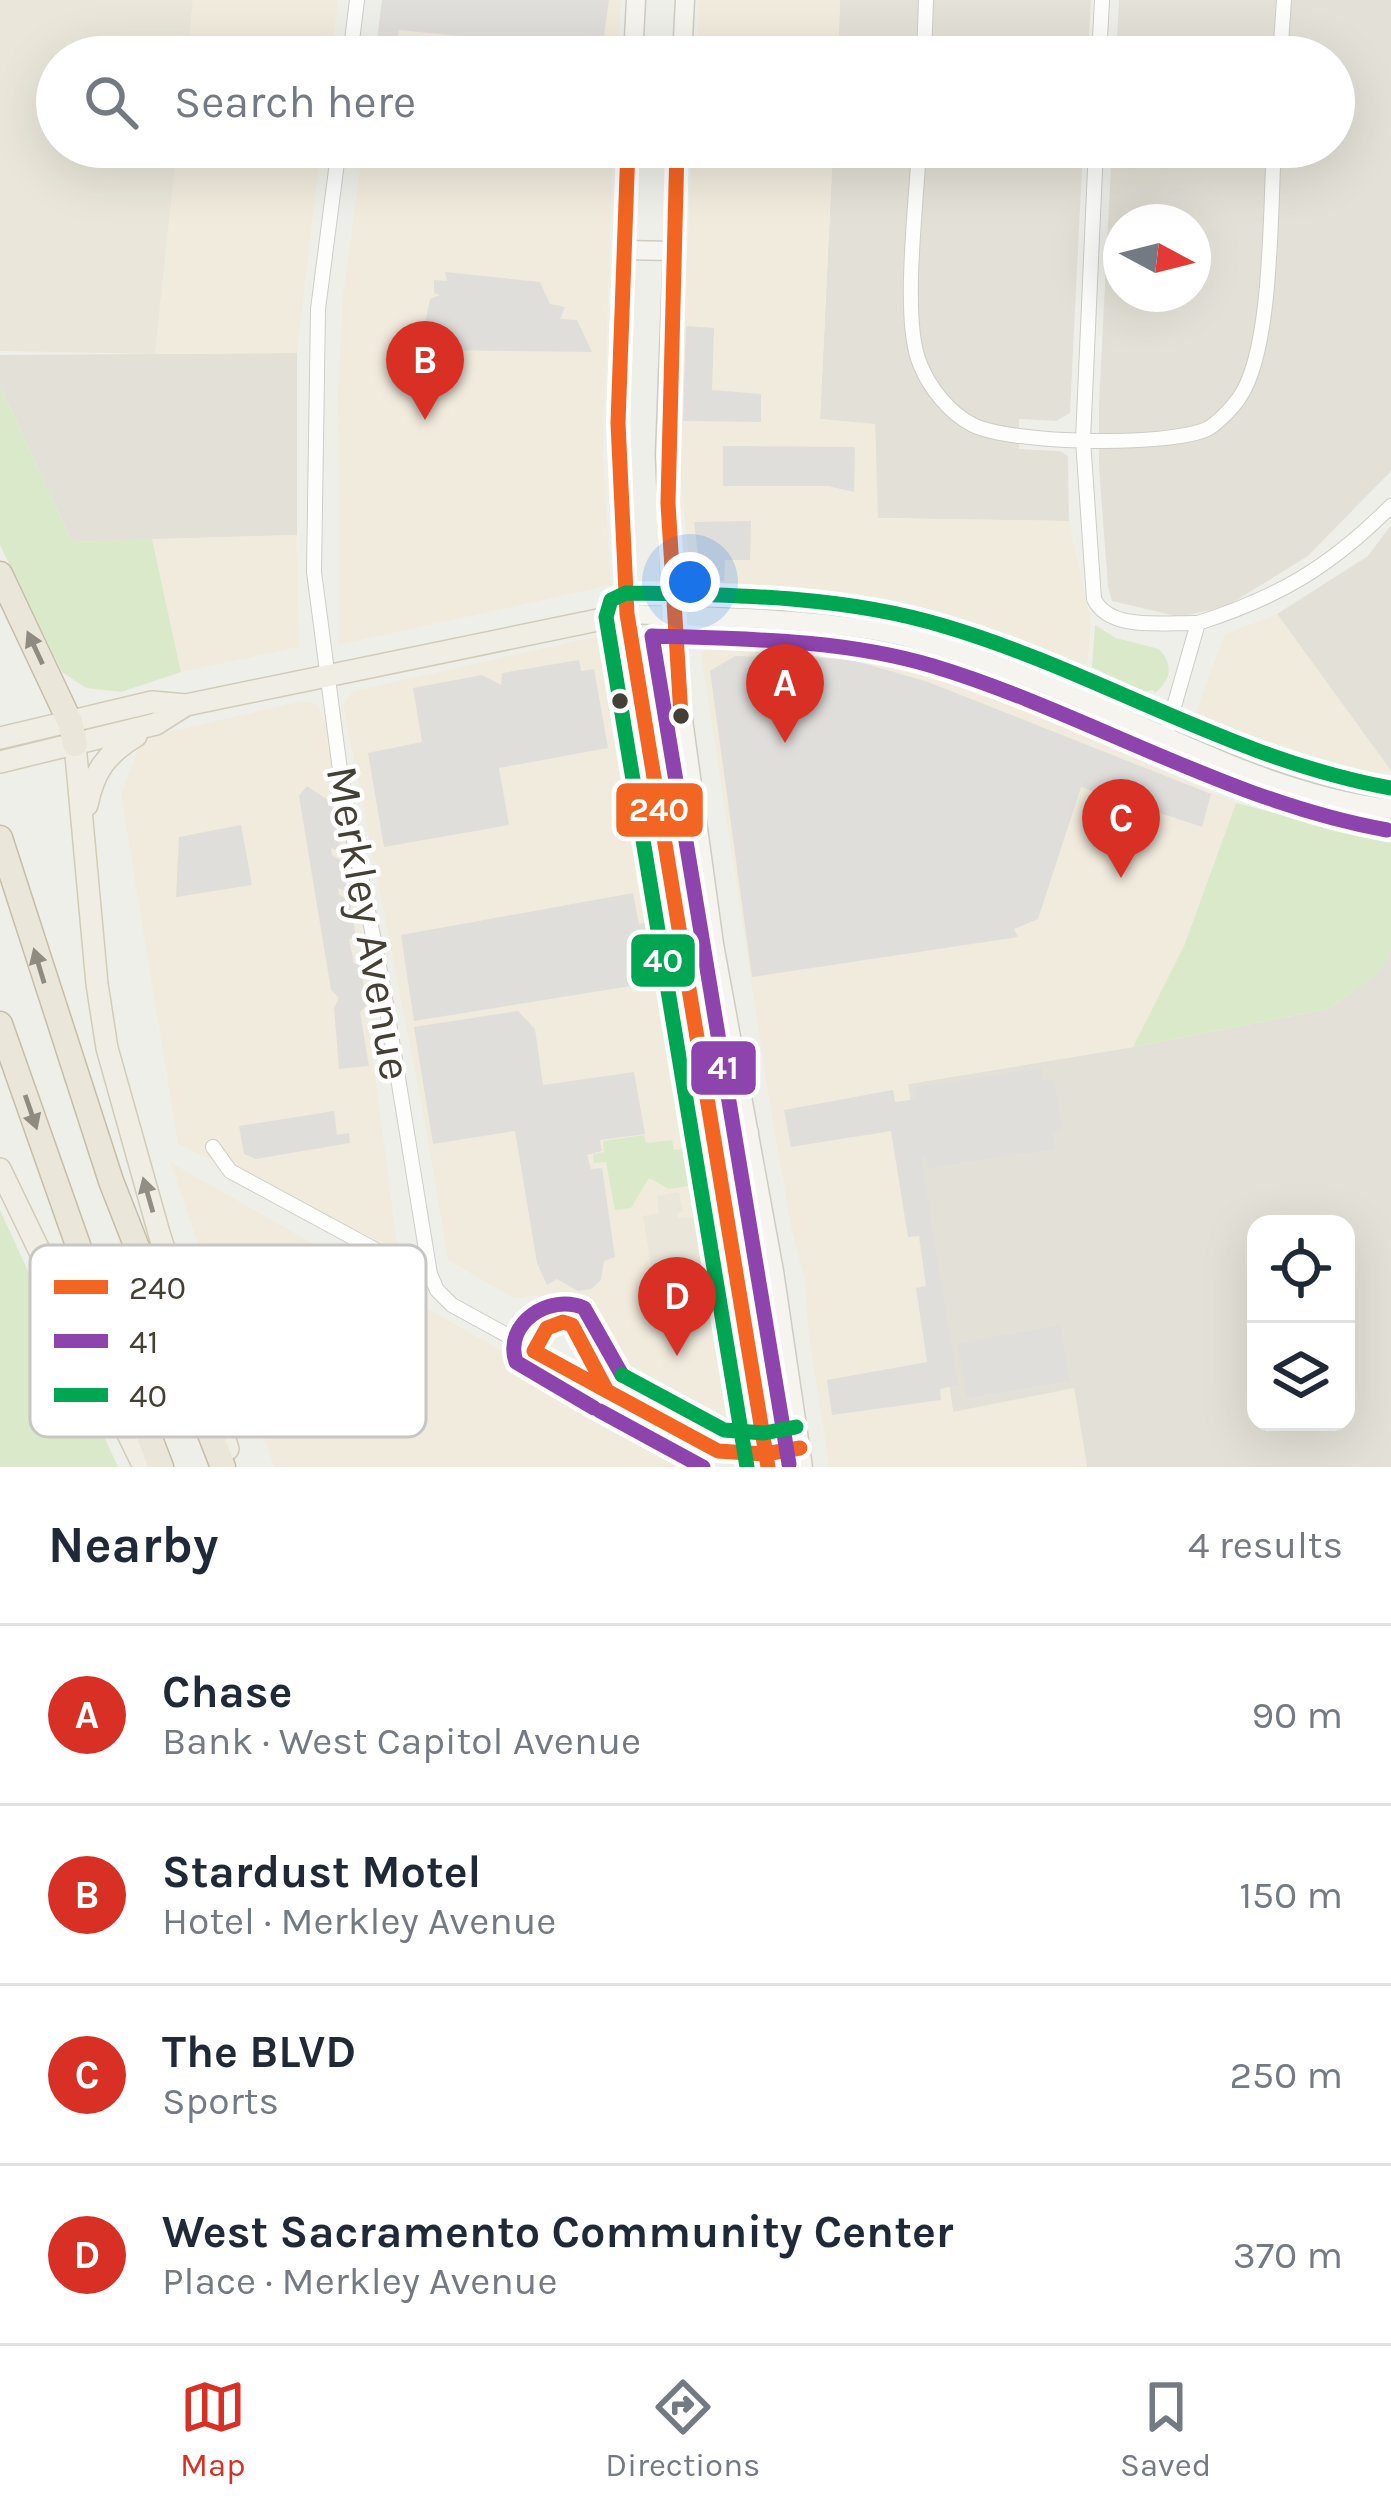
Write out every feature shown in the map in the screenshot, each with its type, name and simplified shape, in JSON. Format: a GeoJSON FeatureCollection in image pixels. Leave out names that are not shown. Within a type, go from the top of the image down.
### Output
{"type":"FeatureCollection","features":[{"type":"Feature","properties":{"kind":"highway"},"geometry":{"type":"LineString","coordinates":[[0,574],[72,733]]}},
{"type":"Feature","properties":{"kind":"highway"},"geometry":{"type":"LineString","coordinates":[[0,838],[136,1245]]}},
{"type":"Feature","properties":{"kind":"highway"},"geometry":{"type":"LineString","coordinates":[[0,1024],[78,1245]]}},
{"type":"Feature","properties":{"kind":"highway"},"geometry":{"type":"LineString","coordinates":[[150,1437],[161,1467]]}},
{"type":"Feature","properties":{"kind":"highway"},"geometry":{"type":"LineString","coordinates":[[211,1437],[223,1467]]}},
{"type":"Feature","properties":{"kind":"main road"},"geometry":{"type":"LineString","coordinates":[[634,36],[636,0]]}},
{"type":"Feature","properties":{"kind":"main road"},"geometry":{"type":"LineString","coordinates":[[683,36],[685,0]]}},
{"type":"Feature","properties":{"kind":"main road"},"geometry":{"type":"LineString","coordinates":[[627,168],[618,423],[627,614],[766,1461]]}},
{"type":"Feature","properties":{"kind":"main road"},"geometry":{"type":"LineString","coordinates":[[676,168],[665,455],[674,654],[694,818],[802,1458]]}},
{"type":"Feature","properties":{"kind":"main road"},"geometry":{"type":"LineString","coordinates":[[624,250],[673,250]]}},
{"type":"Feature","properties":{"kind":"main road"},"geometry":{"type":"LineString","coordinates":[[0,762],[152,702],[186,704],[627,614],[804,623],[910,638],[1013,671],[1285,788],[1341,803],[1391,809]]}},
{"type":"Feature","properties":{"kind":"main road"},"geometry":{"type":"LineString","coordinates":[[85,848],[87,805],[97,770],[116,748],[186,704]]}},
{"type":"Feature","properties":{"kind":"main road"},"geometry":{"type":"LineString","coordinates":[[0,737],[156,724]]}},
{"type":"Feature","properties":{"kind":"main road"},"geometry":{"type":"LineString","coordinates":[[72,733],[107,1048],[163,1245]]}},
{"type":"Feature","properties":{"kind":"main road"},"geometry":{"type":"LineString","coordinates":[[677,910],[706,968],[719,972]]}},
{"type":"Feature","properties":{"kind":"main road"},"geometry":{"type":"LineString","coordinates":[[709,1096],[732,1131],[749,1132]]}},
{"type":"Feature","properties":{"kind":"main road"},"geometry":{"type":"LineString","coordinates":[[0,1169],[37,1245]]}},
{"type":"Feature","properties":{"kind":"main road"},"geometry":{"type":"LineString","coordinates":[[130,1437],[144,1467]]}},
{"type":"Feature","properties":{"kind":"main road"},"geometry":{"type":"LineString","coordinates":[[224,1437],[234,1467]]}},
{"type":"Feature","properties":{"kind":"street"},"geometry":{"type":"LineString","coordinates":[[353,36],[357,0]]}},
{"type":"Feature","properties":{"kind":"street"},"geometry":{"type":"LineString","coordinates":[[925,36],[926,0]]}},
{"type":"Feature","properties":{"kind":"street"},"geometry":{"type":"LineString","coordinates":[[1101,36],[1102,0]]}},
{"type":"Feature","properties":{"kind":"street"},"geometry":{"type":"LineString","coordinates":[[1281,36],[1283,0]]}},
{"type":"Feature","properties":{"kind":"street","name":"Merkley Avenue"},"geometry":{"type":"LineString","coordinates":[[336,168],[318,309],[314,572],[340,770],[383,986],[425,1245]]}},
{"type":"Feature","properties":{"kind":"street"},"geometry":{"type":"LineString","coordinates":[[919,168],[910,336],[931,386],[972,424],[1014,436],[1083,440],[1165,439],[1209,428],[1241,396],[1260,344],[1273,168]]}},
{"type":"Feature","properties":{"kind":"street"},"geometry":{"type":"LineString","coordinates":[[1095,168],[1083,440],[1092,584],[1100,611],[1128,621],[1198,623],[1252,606],[1300,582],[1351,546],[1391,506]]}},
{"type":"Feature","properties":{"kind":"street"},"geometry":{"type":"LineString","coordinates":[[1166,738],[1198,623]]}},
{"type":"Feature","properties":{"kind":"street"},"geometry":{"type":"LineString","coordinates":[[212,1147],[230,1171],[367,1245]]}},
{"type":"Feature","properties":{"kind":"street","name":"Merkley Avenue"},"geometry":{"type":"LineString","coordinates":[[426,1254],[433,1282],[452,1305],[718,1450],[766,1461],[802,1458]]}},
{"type":"Feature","properties":{"kind":"shaded area"},"geometry":{"type":"Polygon","coordinates":[[[0,0],[193,0],[189,36],[36,36],[36,168],[175,168],[155,354],[0,351],[0,0]]]}},
{"type":"Feature","properties":{"kind":"shaded area"},"geometry":{"type":"Polygon","coordinates":[[[193,0],[338,0],[334,36],[189,36],[193,0]]]}},
{"type":"Feature","properties":{"kind":"shaded area"},"geometry":{"type":"Polygon","coordinates":[[[382,0],[621,0],[619,36],[378,36],[382,0]]]}},
{"type":"Feature","properties":{"kind":"shaded area"},"geometry":{"type":"Polygon","coordinates":[[[382,0],[609,0],[604,36],[460,36],[399,30],[398,36],[378,36],[382,0]]]}},
{"type":"Feature","properties":{"kind":"shaded area"},"geometry":{"type":"Polygon","coordinates":[[[699,0],[840,0],[839,36],[698,36],[699,0]]]}},
{"type":"Feature","properties":{"kind":"shaded area"},"geometry":{"type":"Polygon","coordinates":[[[840,0],[1091,0],[1089,36],[839,36],[840,0]]]}},
{"type":"Feature","properties":{"kind":"shaded area"},"geometry":{"type":"Polygon","coordinates":[[[1119,0],[1391,0],[1391,471],[1308,556],[1227,606],[1180,617],[1112,601],[1099,468],[1104,312],[1211,312],[1211,204],[1109,204],[1111,168],[1355,168],[1355,36],[1117,36],[1119,0]]]}},
{"type":"Feature","properties":{"kind":"shaded area"},"geometry":{"type":"Polygon","coordinates":[[[175,168],[319,168],[297,353],[155,354],[175,168]]]}},
{"type":"Feature","properties":{"kind":"shaded area"},"geometry":{"type":"Polygon","coordinates":[[[360,168],[612,168],[603,455],[611,585],[339,645],[338,391],[343,294],[360,168]]]}},
{"type":"Feature","properties":{"kind":"shaded area"},"geometry":{"type":"Polygon","coordinates":[[[691,168],[832,168],[820,419],[875,424],[878,518],[1069,521],[1091,624],[1087,670],[956,618],[886,599],[692,583],[678,459],[691,168]]]}},
{"type":"Feature","properties":{"kind":"shaded area"},"geometry":{"type":"Polygon","coordinates":[[[832,168],[1082,168],[1070,413],[1056,421],[1019,419],[1019,449],[1060,451],[1068,456],[1069,521],[877,518],[875,425],[820,419],[832,168]]]}},
{"type":"Feature","properties":{"kind":"shaded area"},"geometry":{"type":"Polygon","coordinates":[[[445,272],[540,282],[550,304],[565,307],[560,319],[577,320],[592,352],[430,350],[433,336],[422,338],[430,299],[440,295],[434,293],[434,280],[447,281],[445,272]]]}},
{"type":"Feature","properties":{"kind":"shaded area"},"geometry":{"type":"Polygon","coordinates":[[[686,326],[714,328],[712,390],[761,394],[761,422],[683,421],[686,326]]]}},
{"type":"Feature","properties":{"kind":"shaded area"},"geometry":{"type":"Polygon","coordinates":[[[297,353],[297,535],[72,542],[0,386],[0,355],[297,353]]]}},
{"type":"Feature","properties":{"kind":"shaded area"},"geometry":{"type":"Polygon","coordinates":[[[723,446],[855,447],[854,492],[828,486],[723,486],[723,446]]]}},
{"type":"Feature","properties":{"kind":"shaded area"},"geometry":{"type":"Polygon","coordinates":[[[751,521],[750,560],[725,560],[724,581],[701,580],[694,522],[751,521]]]}},
{"type":"Feature","properties":{"kind":"shaded area"},"geometry":{"type":"Polygon","coordinates":[[[1391,525],[1391,771],[1277,614],[1368,556],[1391,525]]]}},
{"type":"Feature","properties":{"kind":"shaded area"},"geometry":{"type":"Polygon","coordinates":[[[297,535],[299,647],[181,672],[152,539],[297,535]]]}},
{"type":"Feature","properties":{"kind":"shaded area"},"geometry":{"type":"Polygon","coordinates":[[[1277,614],[1391,771],[1343,776],[1209,728],[1195,714],[1225,634],[1277,614]]]}},
{"type":"Feature","properties":{"kind":"shaded area"},"geometry":{"type":"Polygon","coordinates":[[[598,636],[615,646],[629,706],[737,1406],[729,1428],[708,1426],[605,1353],[596,1322],[585,1311],[556,1295],[513,1298],[448,1260],[343,705],[353,691],[598,636]]]}},
{"type":"Feature","properties":{"kind":"shaded area"},"geometry":{"type":"Polygon","coordinates":[[[722,642],[922,662],[1236,803],[1184,946],[1133,1047],[908,1084],[953,1412],[1074,1388],[1087,1467],[829,1467],[805,1279],[770,1106],[701,653],[722,642]]]}},
{"type":"Feature","properties":{"kind":"shaded area"},"geometry":{"type":"Polygon","coordinates":[[[735,656],[849,659],[928,682],[1211,794],[1202,827],[1081,787],[1038,919],[1014,929],[1018,937],[752,977],[710,671],[735,656]]]}},
{"type":"Feature","properties":{"kind":"shaded area"},"geometry":{"type":"Polygon","coordinates":[[[579,660],[581,671],[594,669],[608,748],[499,768],[509,825],[384,847],[368,753],[422,742],[413,688],[482,675],[501,685],[502,673],[579,660]]]}},
{"type":"Feature","properties":{"kind":"shaded area"},"geometry":{"type":"Polygon","coordinates":[[[302,701],[316,704],[326,723],[369,980],[372,1008],[367,1014],[397,1245],[388,1245],[178,1144],[121,795],[142,738],[302,701]]]}},
{"type":"Feature","properties":{"kind":"shaded area"},"geometry":{"type":"Polygon","coordinates":[[[307,786],[334,804],[341,851],[331,848],[332,855],[344,862],[348,892],[338,888],[350,902],[356,937],[349,939],[354,964],[361,964],[366,1006],[360,1012],[369,1066],[339,1069],[334,1008],[339,998],[331,990],[299,796],[307,786]]]}},
{"type":"Feature","properties":{"kind":"shaded area"},"geometry":{"type":"Polygon","coordinates":[[[241,825],[252,885],[176,897],[179,837],[241,825]]]}},
{"type":"Feature","properties":{"kind":"shaded area"},"geometry":{"type":"Polygon","coordinates":[[[633,893],[639,924],[645,923],[654,979],[650,983],[414,1021],[401,935],[633,893]]]}},
{"type":"Feature","properties":{"kind":"shaded area"},"geometry":{"type":"Polygon","coordinates":[[[1391,949],[1391,1467],[1087,1467],[1074,1389],[953,1413],[908,1084],[1328,1009],[1379,972],[1391,949]]]}},
{"type":"Feature","properties":{"kind":"shaded area"},"geometry":{"type":"Polygon","coordinates":[[[518,1011],[535,1029],[543,1085],[634,1072],[645,1134],[600,1140],[602,1151],[587,1155],[591,1169],[602,1168],[615,1257],[604,1261],[601,1280],[591,1289],[578,1291],[557,1279],[547,1285],[537,1263],[515,1131],[433,1144],[414,1027],[518,1011]]]}},
{"type":"Feature","properties":{"kind":"shaded area"},"geometry":{"type":"Polygon","coordinates":[[[1041,1068],[1044,1081],[1054,1080],[1063,1130],[1052,1133],[1055,1149],[928,1168],[927,1156],[921,1157],[958,1385],[940,1389],[941,1400],[832,1415],[827,1380],[927,1362],[916,1288],[926,1286],[919,1236],[908,1237],[891,1131],[791,1147],[784,1110],[893,1090],[895,1102],[917,1099],[916,1087],[1041,1068]]]}},
{"type":"Feature","properties":{"kind":"shaded area"},"geometry":{"type":"Polygon","coordinates":[[[334,1111],[337,1135],[349,1133],[350,1143],[256,1159],[244,1154],[239,1126],[334,1111]]]}},
{"type":"Feature","properties":{"kind":"shaded area"},"geometry":{"type":"Polygon","coordinates":[[[170,1162],[316,1245],[198,1245],[170,1162]]]}},
{"type":"Feature","properties":{"kind":"shaded area"},"geometry":{"type":"Polygon","coordinates":[[[679,1192],[683,1212],[677,1213],[678,1218],[694,1217],[703,1282],[683,1286],[683,1295],[673,1297],[670,1278],[653,1281],[643,1216],[659,1213],[657,1196],[679,1192]]]}},
{"type":"Feature","properties":{"kind":"shaded area"},"geometry":{"type":"Polygon","coordinates":[[[426,1308],[706,1467],[274,1467],[264,1437],[426,1437],[426,1308]]]}},
{"type":"Feature","properties":{"kind":"shaded area"},"geometry":{"type":"Polygon","coordinates":[[[1060,1325],[1070,1381],[966,1398],[958,1343],[1060,1325]]]}},
{"type":"Feature","properties":{"kind":"green space"},"geometry":{"type":"Polygon","coordinates":[[[0,386],[72,542],[152,539],[181,672],[121,692],[86,688],[62,672],[0,545],[0,386]]]}},
{"type":"Feature","properties":{"kind":"green space"},"geometry":{"type":"Polygon","coordinates":[[[1095,625],[1116,638],[1159,649],[1169,667],[1155,693],[1092,667],[1095,625]]]}},
{"type":"Feature","properties":{"kind":"green space"},"geometry":{"type":"Polygon","coordinates":[[[1236,803],[1391,843],[1391,949],[1380,972],[1328,1009],[1133,1047],[1184,946],[1236,803]]]}},
{"type":"Feature","properties":{"kind":"green space"},"geometry":{"type":"Polygon","coordinates":[[[644,1135],[646,1143],[672,1140],[674,1150],[689,1148],[695,1185],[669,1189],[649,1178],[631,1208],[615,1210],[606,1162],[594,1163],[593,1154],[604,1152],[603,1141],[644,1135]]]}},
{"type":"Feature","properties":{"kind":"green space"},"geometry":{"type":"Polygon","coordinates":[[[0,1210],[30,1275],[30,1437],[104,1437],[118,1467],[0,1467],[0,1210]]]}},
{"type":"Feature","properties":{"kind":"transit line","name":"240"},"geometry":{"type":"LineString","coordinates":[[627,168],[618,423],[627,614],[768,1467]]}},
{"type":"Feature","properties":{"kind":"transit line","name":"240"},"geometry":{"type":"LineString","coordinates":[[676,168],[668,503],[681,716]]}},
{"type":"Feature","properties":{"kind":"transit line","name":"40"},"geometry":{"type":"LineString","coordinates":[[747,1467],[606,617],[611,600],[626,593],[746,596],[827,602],[905,616],[1001,645],[1276,757],[1391,788]]}},
{"type":"Feature","properties":{"kind":"transit line","name":"41"},"geometry":{"type":"LineString","coordinates":[[789,1464],[652,636],[829,645],[899,657],[990,685],[1270,799],[1387,830]]}},
{"type":"Feature","properties":{"kind":"transit line","name":"41"},"geometry":{"type":"LineString","coordinates":[[594,1408],[516,1362],[516,1335],[523,1324],[544,1308],[571,1304],[584,1308],[622,1375]]}},
{"type":"Feature","properties":{"kind":"transit line","name":"240"},"geometry":{"type":"LineString","coordinates":[[563,1322],[572,1325],[607,1391],[534,1351],[547,1328],[563,1322]]}},
{"type":"Feature","properties":{"kind":"transit line","name":"40"},"geometry":{"type":"LineString","coordinates":[[622,1375],[724,1430],[764,1433],[796,1427]]}},
{"type":"Feature","properties":{"kind":"transit line","name":"240"},"geometry":{"type":"LineString","coordinates":[[607,1391],[718,1451],[765,1454],[800,1448]]}},
{"type":"Feature","properties":{"kind":"transit line","name":"41"},"geometry":{"type":"LineString","coordinates":[[600,1411],[703,1467]]}},
{"type":"Feature","properties":{"kind":"place","name":"Stardust Motel"},"geometry":{"type":"Point","coordinates":[425,420]}},
{"type":"Feature","properties":{"kind":"place","name":"Chase"},"geometry":{"type":"Point","coordinates":[785,743]}},
{"type":"Feature","properties":{"kind":"place","name":"The BLVD"},"geometry":{"type":"Point","coordinates":[1121,878]}},
{"type":"Feature","properties":{"kind":"place","name":"West Sacramento Community Center"},"geometry":{"type":"Point","coordinates":[677,1356]}}]}
